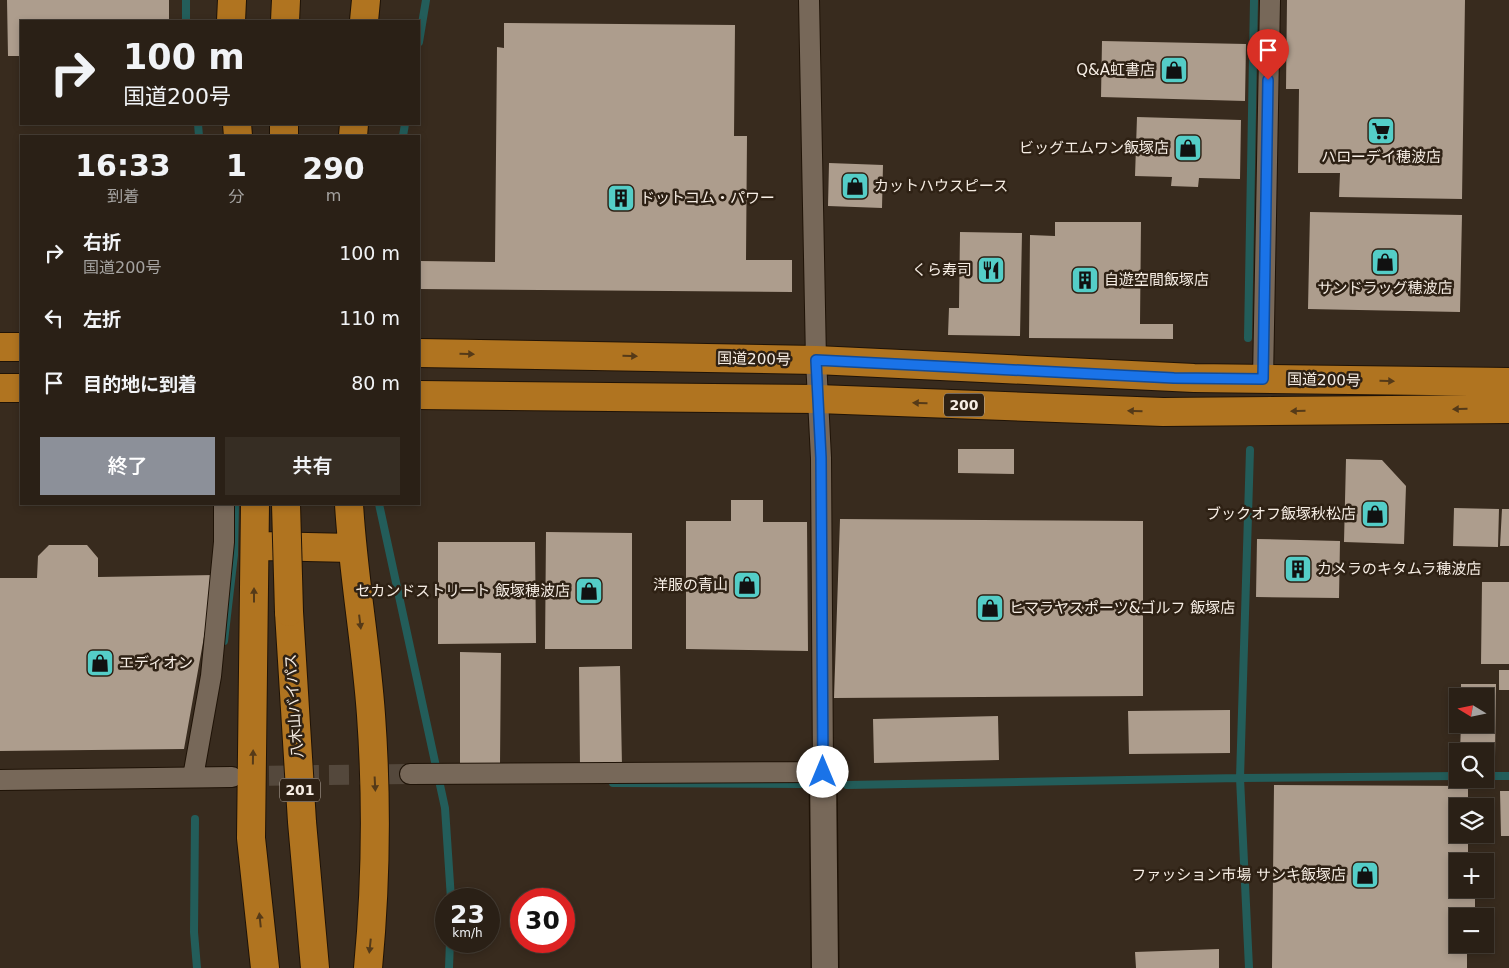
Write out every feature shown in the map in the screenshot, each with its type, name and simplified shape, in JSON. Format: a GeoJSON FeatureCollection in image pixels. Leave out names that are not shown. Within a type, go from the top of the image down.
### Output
{"type":"FeatureCollection","features":[{"type":"Feature","properties":{"kind":"highway"},"geometry":{"type":"LineString","coordinates":[[232,0],[232,20]]}},
{"type":"Feature","properties":{"kind":"highway"},"geometry":{"type":"LineString","coordinates":[[285,20],[286,0]]}},
{"type":"Feature","properties":{"kind":"highway"},"geometry":{"type":"LineString","coordinates":[[364,20],[366,0]]}},
{"type":"Feature","properties":{"kind":"highway"},"geometry":{"type":"LineString","coordinates":[[0,347],[20,348]]}},
{"type":"Feature","properties":{"kind":"highway","name":"国道200号"},"geometry":{"type":"LineString","coordinates":[[420,353],[816,360],[1174,378],[1509,382]]}},
{"type":"Feature","properties":{"kind":"highway"},"geometry":{"type":"LineString","coordinates":[[0,388],[20,388]]}},
{"type":"Feature","properties":{"kind":"highway","name":"国道200号"},"geometry":{"type":"LineString","coordinates":[[420,395],[818,399],[1163,412],[1509,408]]}},
{"type":"Feature","properties":{"kind":"highway"},"geometry":{"type":"LineString","coordinates":[[254,505],[251,838],[265,968]]}},
{"type":"Feature","properties":{"kind":"highway","name":"八木山バイパス"},"geometry":{"type":"LineString","coordinates":[[286,505],[288,612],[302,822],[315,968]]}},
{"type":"Feature","properties":{"kind":"highway"},"geometry":{"type":"LineString","coordinates":[[349,505],[352,548],[371,713],[375,798],[373,920],[368,968]]}},
{"type":"Feature","properties":{"kind":"highway"},"geometry":{"type":"LineString","coordinates":[[254,546],[352,548]]}},
{"type":"Feature","properties":{"kind":"street"},"geometry":{"type":"LineString","coordinates":[[809,0],[816,360],[821,458],[825,968]]}},
{"type":"Feature","properties":{"kind":"street"},"geometry":{"type":"LineString","coordinates":[[1263,379],[1270,0]]}},
{"type":"Feature","properties":{"kind":"street"},"geometry":{"type":"LineString","coordinates":[[193,777],[211,676],[224,542],[224,505]]}},
{"type":"Feature","properties":{"kind":"street"},"geometry":{"type":"LineString","coordinates":[[417,774],[823,772]]}},
{"type":"Feature","properties":{"kind":"street"},"geometry":{"type":"LineString","coordinates":[[0,780],[232,776]]}},
{"type":"Feature","properties":{"kind":"building"},"geometry":{"type":"Polygon","coordinates":[[[7,0],[169,0],[169,20],[20,20],[20,56],[8,56],[7,0]]]}},
{"type":"Feature","properties":{"kind":"building","name":"ハローデイ穂波店"},"geometry":{"type":"Polygon","coordinates":[[[1287,0],[1465,0],[1462,199],[1339,197],[1340,173],[1298,173],[1299,89],[1286,89],[1287,0]]]}},
{"type":"Feature","properties":{"kind":"building","name":"ドットコム・パワー"},"geometry":{"type":"Polygon","coordinates":[[[504,23],[735,25],[734,136],[747,136],[746,260],[792,260],[792,292],[420,289],[420,261],[495,262],[497,47],[504,48],[504,23]]]}},
{"type":"Feature","properties":{"kind":"building","name":"Q&A虹書店"},"geometry":{"type":"Polygon","coordinates":[[[1102,41],[1246,44],[1245,101],[1101,97],[1102,41]]]}},
{"type":"Feature","properties":{"kind":"building","name":"ビッグエムワン飯塚店"},"geometry":{"type":"Polygon","coordinates":[[[1137,117],[1241,120],[1240,179],[1199,178],[1198,187],[1171,186],[1172,177],[1135,176],[1137,117]]]}},
{"type":"Feature","properties":{"kind":"building","name":"カットハウスピース"},"geometry":{"type":"Polygon","coordinates":[[[829,163],[883,165],[882,208],[828,206],[829,163]]]}},
{"type":"Feature","properties":{"kind":"building","name":"サンドラッグ穂波店"},"geometry":{"type":"Polygon","coordinates":[[[1310,212],[1462,215],[1460,312],[1308,309],[1310,212]]]}},
{"type":"Feature","properties":{"kind":"building","name":"自遊空間飯塚店"},"geometry":{"type":"Polygon","coordinates":[[[1055,222],[1141,222],[1140,324],[1173,324],[1173,339],[1029,338],[1030,235],[1055,236],[1055,222]]]}},
{"type":"Feature","properties":{"kind":"building","name":"くら寿司"},"geometry":{"type":"Polygon","coordinates":[[[960,232],[1022,233],[1020,336],[948,335],[949,308],[959,308],[960,232]]]}},
{"type":"Feature","properties":{"kind":"building"},"geometry":{"type":"Polygon","coordinates":[[[958,449],[1014,449],[1014,474],[958,473],[958,449]]]}},
{"type":"Feature","properties":{"kind":"building","name":"ブックオフ飯塚秋松店"},"geometry":{"type":"Polygon","coordinates":[[[1346,459],[1382,460],[1406,486],[1404,544],[1344,542],[1346,459]]]}},
{"type":"Feature","properties":{"kind":"building","name":"洋服の青山"},"geometry":{"type":"Polygon","coordinates":[[[731,500],[763,500],[763,522],[807,522],[808,651],[686,649],[686,521],[731,521],[731,500]]]}},
{"type":"Feature","properties":{"kind":"building"},"geometry":{"type":"Polygon","coordinates":[[[1454,508],[1499,509],[1498,547],[1453,546],[1454,508]]]}},
{"type":"Feature","properties":{"kind":"building"},"geometry":{"type":"Polygon","coordinates":[[[1502,509],[1509,509],[1509,546],[1500,546],[1502,509]]]}},
{"type":"Feature","properties":{"kind":"building","name":"ヒマラヤスポーツ&ゴルフ 飯塚店"},"geometry":{"type":"Polygon","coordinates":[[[840,519],[1143,521],[1143,696],[834,698],[840,519]]]}},
{"type":"Feature","properties":{"kind":"building","name":"セカンドストリート 飯塚穂波店"},"geometry":{"type":"Polygon","coordinates":[[[546,532],[632,533],[632,649],[545,649],[546,532]]]}},
{"type":"Feature","properties":{"kind":"building","name":"カメラのキタムラ穂波店"},"geometry":{"type":"Polygon","coordinates":[[[1257,539],[1340,541],[1339,598],[1256,597],[1257,539]]]}},
{"type":"Feature","properties":{"kind":"building"},"geometry":{"type":"Polygon","coordinates":[[[438,542],[535,542],[536,643],[438,644],[438,542]]]}},
{"type":"Feature","properties":{"kind":"building","name":"エディオン"},"geometry":{"type":"Polygon","coordinates":[[[49,545],[87,545],[98,558],[98,577],[215,575],[184,749],[0,751],[0,578],[37,578],[38,556],[49,545]]]}},
{"type":"Feature","properties":{"kind":"building"},"geometry":{"type":"Polygon","coordinates":[[[1482,582],[1509,582],[1509,664],[1481,664],[1482,582]]]}},
{"type":"Feature","properties":{"kind":"building"},"geometry":{"type":"Polygon","coordinates":[[[460,652],[501,653],[500,764],[460,764],[460,652]]]}},
{"type":"Feature","properties":{"kind":"building"},"geometry":{"type":"Polygon","coordinates":[[[620,666],[622,766],[580,767],[579,667],[620,666]]]}},
{"type":"Feature","properties":{"kind":"building"},"geometry":{"type":"Polygon","coordinates":[[[1499,670],[1509,670],[1509,690],[1499,690],[1499,670]]]}},
{"type":"Feature","properties":{"kind":"building"},"geometry":{"type":"Polygon","coordinates":[[[1461,684],[1496,684],[1495,757],[1494,743],[1460,743],[1461,733],[1494,733],[1494,688],[1461,688],[1461,684]]]}},
{"type":"Feature","properties":{"kind":"building"},"geometry":{"type":"Polygon","coordinates":[[[1230,710],[1230,753],[1129,754],[1128,711],[1230,710]]]}},
{"type":"Feature","properties":{"kind":"building"},"geometry":{"type":"Polygon","coordinates":[[[998,716],[999,760],[874,763],[873,719],[998,716]]]}},
{"type":"Feature","properties":{"kind":"building","name":"ファッション市場 サンキ飯塚店"},"geometry":{"type":"Polygon","coordinates":[[[1274,785],[1449,786],[1449,788],[1468,788],[1468,798],[1449,798],[1449,843],[1468,843],[1468,853],[1449,853],[1449,898],[1475,898],[1475,908],[1449,908],[1449,953],[1467,953],[1467,968],[1272,968],[1274,785]]]}},
{"type":"Feature","properties":{"kind":"building"},"geometry":{"type":"Polygon","coordinates":[[[1500,791],[1509,791],[1509,836],[1501,836],[1500,791]]]}},
{"type":"Feature","properties":{"kind":"building"},"geometry":{"type":"Polygon","coordinates":[[[1219,949],[1219,968],[1136,968],[1135,952],[1219,949]]]}},
{"type":"Feature","properties":{"kind":"waterway"},"geometry":{"type":"LineString","coordinates":[[186,0],[186,20]]}},
{"type":"Feature","properties":{"kind":"waterway"},"geometry":{"type":"LineString","coordinates":[[420,36],[426,0]]}},
{"type":"Feature","properties":{"kind":"waterway"},"geometry":{"type":"LineString","coordinates":[[1248,338],[1254,0]]}},
{"type":"Feature","properties":{"kind":"waterway"},"geometry":{"type":"LineString","coordinates":[[198,125],[199,135]]}},
{"type":"Feature","properties":{"kind":"waterway"},"geometry":{"type":"LineString","coordinates":[[403,135],[405,125]]}},
{"type":"Feature","properties":{"kind":"waterway"},"geometry":{"type":"LineString","coordinates":[[1250,450],[1240,778],[1449,776]]}},
{"type":"Feature","properties":{"kind":"waterway"},"geometry":{"type":"LineString","coordinates":[[224,641],[234,555],[235,505]]}},
{"type":"Feature","properties":{"kind":"waterway"},"geometry":{"type":"LineString","coordinates":[[379,505],[445,808],[450,888]]}},
{"type":"Feature","properties":{"kind":"waterway"},"geometry":{"type":"LineString","coordinates":[[1494,776],[1509,776]]}},
{"type":"Feature","properties":{"kind":"waterway"},"geometry":{"type":"LineString","coordinates":[[847,785],[1240,778],[1249,968]]}},
{"type":"Feature","properties":{"kind":"waterway"},"geometry":{"type":"LineString","coordinates":[[613,783],[801,784]]}},
{"type":"Feature","properties":{"kind":"waterway"},"geometry":{"type":"LineString","coordinates":[[195,819],[194,932],[197,968]]}},
{"type":"Feature","properties":{"kind":"waterway"},"geometry":{"type":"LineString","coordinates":[[449,968],[450,953]]}},
{"type":"Feature","properties":{"kind":"tunnel"},"geometry":{"type":"LineString","coordinates":[[239,776],[410,774]]}},
{"type":"Feature","properties":{"kind":"place","name":"Q&A虹書店"},"geometry":{"type":"Point","coordinates":[1174,70]}},
{"type":"Feature","properties":{"kind":"place","name":"ハローデイ穂波店"},"geometry":{"type":"Point","coordinates":[1381,131]}},
{"type":"Feature","properties":{"kind":"place","name":"ビッグエムワン飯塚店"},"geometry":{"type":"Point","coordinates":[1188,148]}},
{"type":"Feature","properties":{"kind":"place","name":"カットハウスピース"},"geometry":{"type":"Point","coordinates":[855,186]}},
{"type":"Feature","properties":{"kind":"place","name":"ドットコム・パワー"},"geometry":{"type":"Point","coordinates":[621,198]}},
{"type":"Feature","properties":{"kind":"place","name":"サンドラッグ穂波店"},"geometry":{"type":"Point","coordinates":[1385,262]}},
{"type":"Feature","properties":{"kind":"place","name":"くら寿司"},"geometry":{"type":"Point","coordinates":[991,270]}},
{"type":"Feature","properties":{"kind":"place","name":"自遊空間飯塚店"},"geometry":{"type":"Point","coordinates":[1085,280]}},
{"type":"Feature","properties":{"kind":"place","name":"ブックオフ飯塚秋松店"},"geometry":{"type":"Point","coordinates":[1375,514]}},
{"type":"Feature","properties":{"kind":"place","name":"カメラのキタムラ穂波店"},"geometry":{"type":"Point","coordinates":[1298,569]}},
{"type":"Feature","properties":{"kind":"place","name":"洋服の青山"},"geometry":{"type":"Point","coordinates":[747,585]}},
{"type":"Feature","properties":{"kind":"place","name":"セカンドストリート 飯塚穂波店"},"geometry":{"type":"Point","coordinates":[589,591]}},
{"type":"Feature","properties":{"kind":"place","name":"ヒマラヤスポーツ&ゴルフ 飯塚店"},"geometry":{"type":"Point","coordinates":[990,608]}},
{"type":"Feature","properties":{"kind":"place","name":"エディオン"},"geometry":{"type":"Point","coordinates":[100,663]}},
{"type":"Feature","properties":{"kind":"place","name":"ファッション市場 サンキ飯塚店"},"geometry":{"type":"Point","coordinates":[1365,875]}},
{"type":"Feature","properties":{"kind":"route"},"geometry":{"type":"LineString","coordinates":[[823,772],[821,458],[816,360],[1174,378],[1263,379],[1268,80]]}}]}
